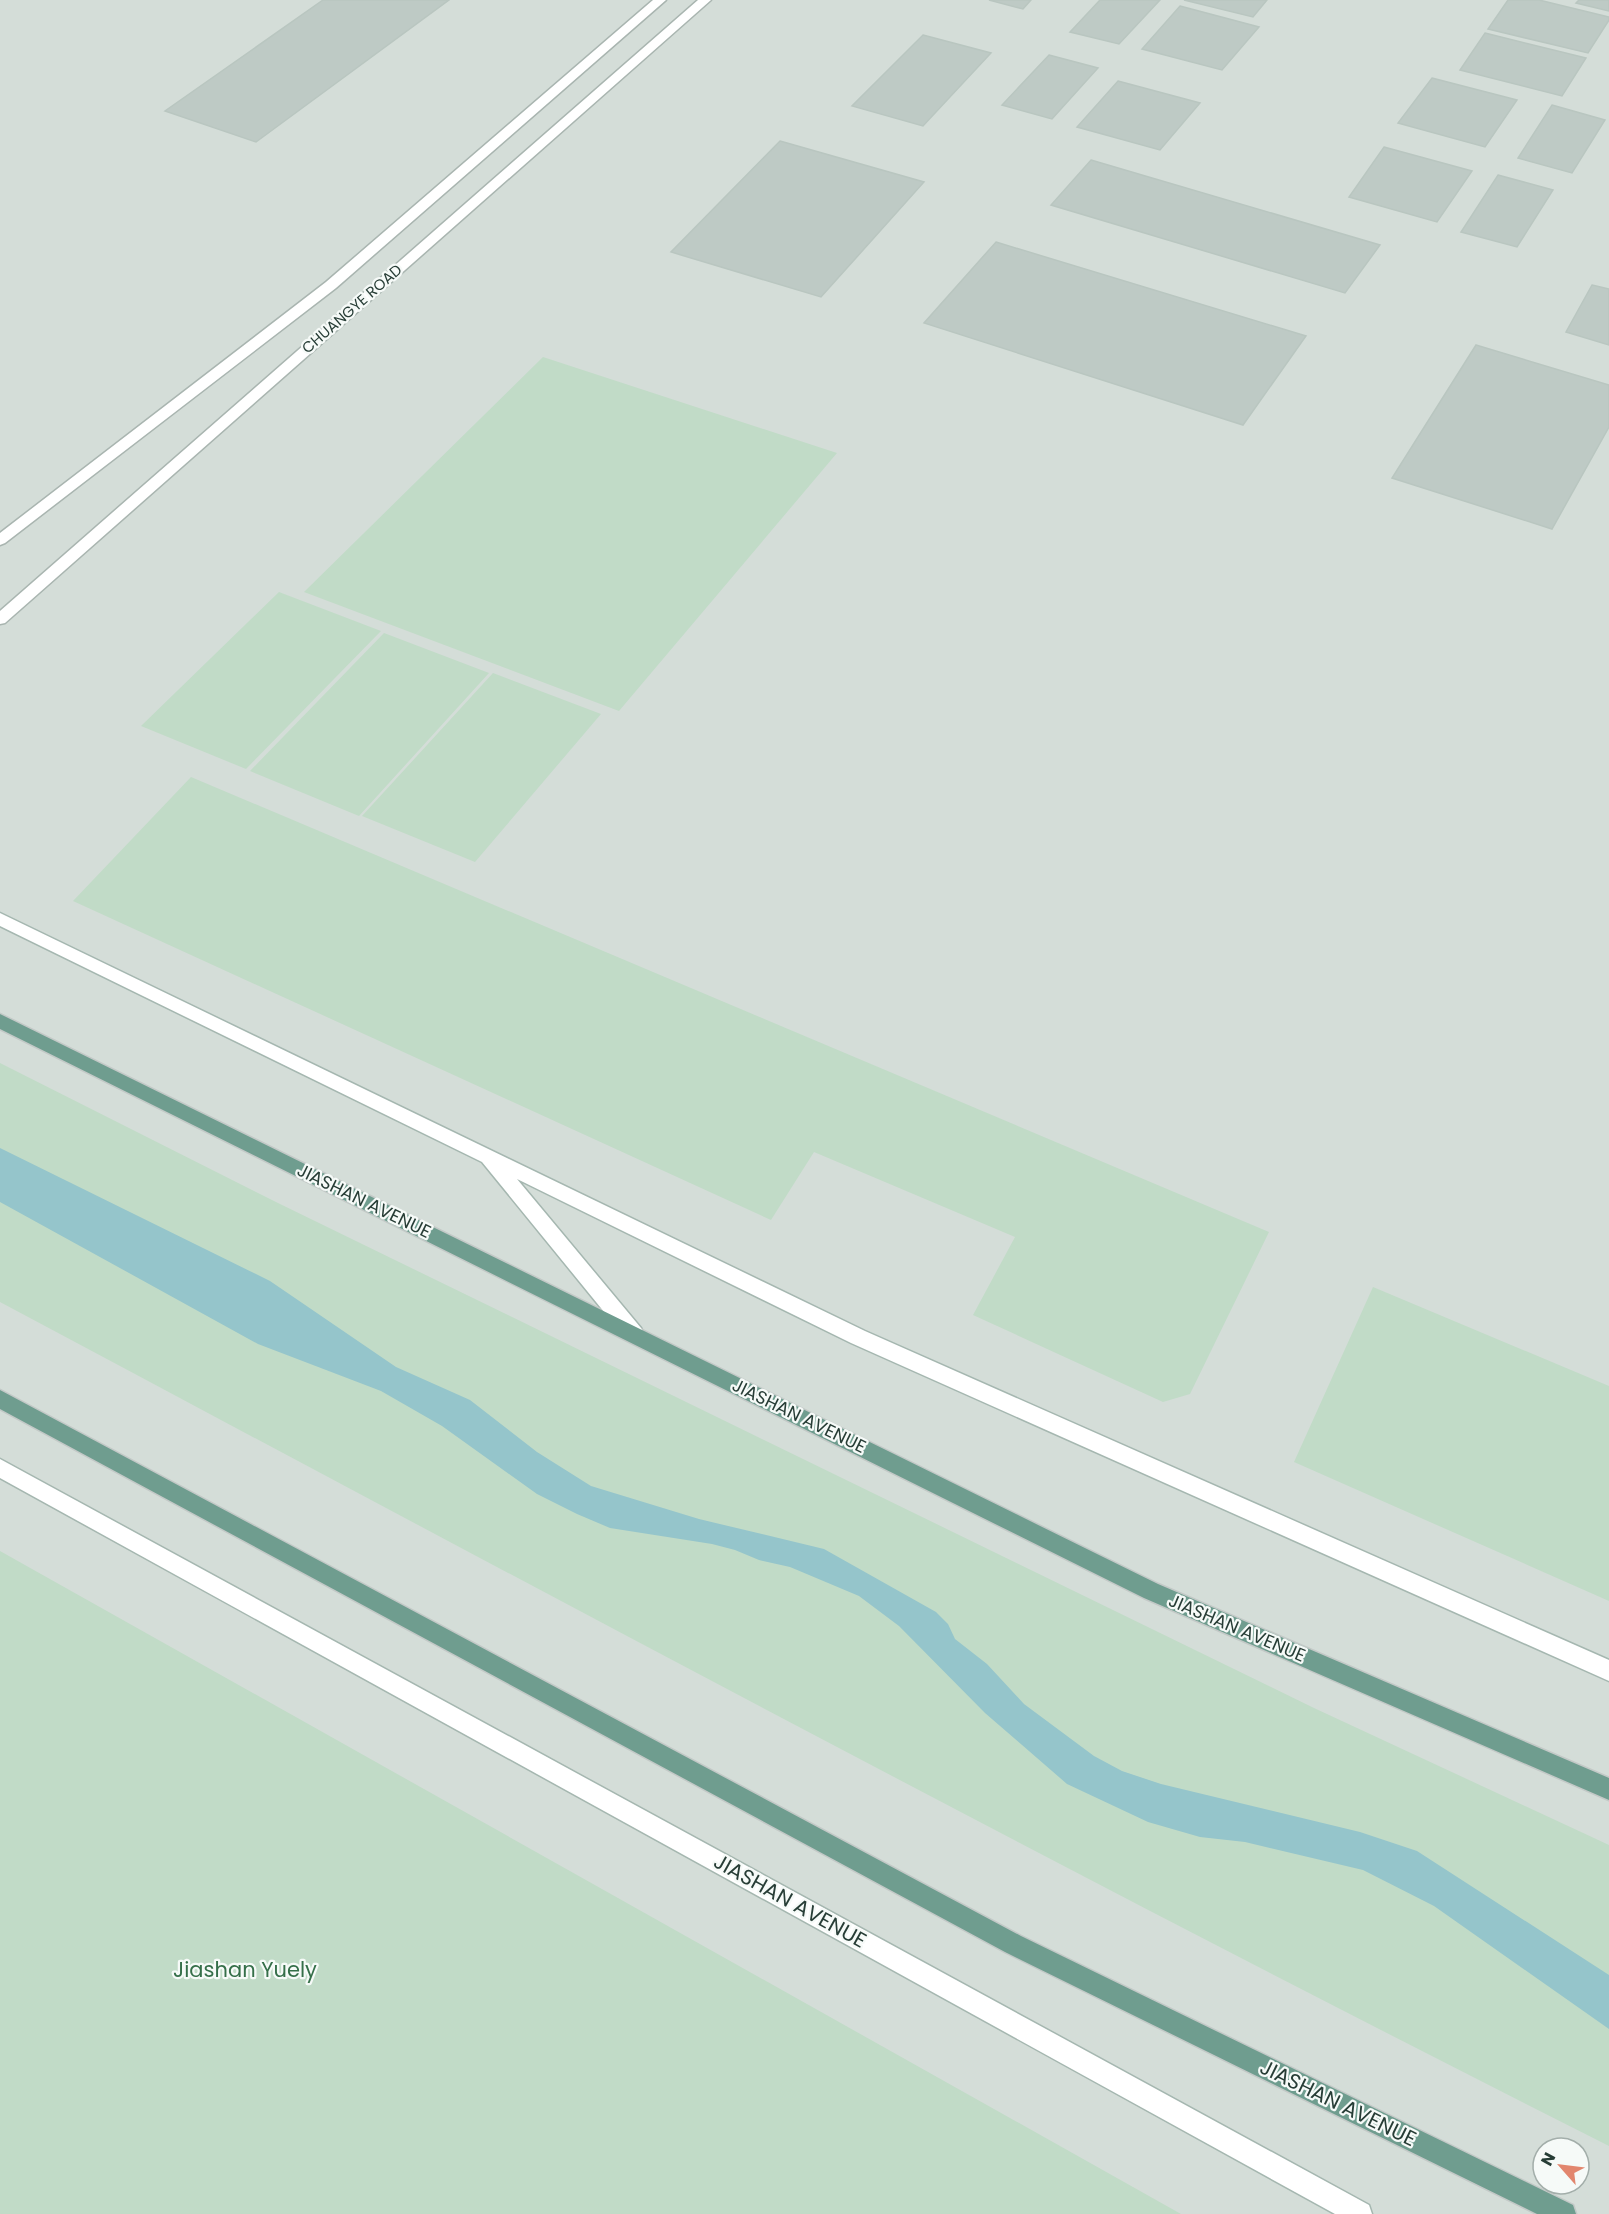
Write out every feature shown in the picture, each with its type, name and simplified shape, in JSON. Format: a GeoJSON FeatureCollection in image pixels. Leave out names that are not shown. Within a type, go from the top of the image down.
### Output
{"type":"FeatureCollection","features":[{"type":"Feature","properties":{"kind":"main road","name":"CHUANGYE ROAD"},"geometry":{"type":"LineString","coordinates":[[0,540],[331,285],[660,0]]}},
{"type":"Feature","properties":{"kind":"main road","name":"CHUANGYE ROAD"},"geometry":{"type":"LineString","coordinates":[[0,619],[705,0]]}},
{"type":"Feature","properties":{"kind":"main road"},"geometry":{"type":"LineString","coordinates":[[0,919],[858,1337],[1609,1671]]}},
{"type":"Feature","properties":{"kind":"main road","name":"JIASHAN AVENUE"},"geometry":{"type":"LineString","coordinates":[[0,1021],[1151,1591],[1609,1789]]}},
{"type":"Feature","properties":{"kind":"main road"},"geometry":{"type":"LineString","coordinates":[[486,1155],[634,1334]]}},
{"type":"Feature","properties":{"kind":"main road","name":"JIASHAN AVENUE"},"geometry":{"type":"LineString","coordinates":[[0,1399],[1013,1944],[1564,2214]]}},
{"type":"Feature","properties":{"kind":"main road","name":"JIASHAN AVENUE"},"geometry":{"type":"LineString","coordinates":[[0,1468],[1360,2214]]}},
{"type":"Feature","properties":{"kind":"shaded area"},"geometry":{"type":"Polygon","coordinates":[[[0,0],[1609,0],[1609,2214],[0,2214],[0,0]]]}},
{"type":"Feature","properties":{"kind":"green space"},"geometry":{"type":"Polygon","coordinates":[[[543,357],[837,453],[619,711],[304,592],[543,357]]]}},
{"type":"Feature","properties":{"kind":"green space"},"geometry":{"type":"Polygon","coordinates":[[[279,592],[381,631],[246,769],[141,726],[279,592]]]}},
{"type":"Feature","properties":{"kind":"green space"},"geometry":{"type":"Polygon","coordinates":[[[384,633],[489,673],[359,816],[250,771],[384,633]]]}},
{"type":"Feature","properties":{"kind":"green space"},"geometry":{"type":"Polygon","coordinates":[[[493,673],[601,714],[475,862],[362,816],[493,673]]]}},
{"type":"Feature","properties":{"kind":"green space"},"geometry":{"type":"Polygon","coordinates":[[[191,777],[1269,1232],[1190,1394],[1163,1402],[973,1315],[1015,1237],[814,1152],[771,1220],[73,901],[191,777]]]}},
{"type":"Feature","properties":{"kind":"green space"},"geometry":{"type":"Polygon","coordinates":[[[0,1063],[278,1203],[1314,1708],[1609,1845],[1609,2146],[1003,1834],[0,1302],[0,1063]]]}},
{"type":"Feature","properties":{"kind":"green space"},"geometry":{"type":"Polygon","coordinates":[[[1373,1287],[1609,1386],[1609,1601],[1294,1462],[1373,1287]]]}},
{"type":"Feature","properties":{"kind":"green space","name":"Jiashan Yuely"},"geometry":{"type":"Polygon","coordinates":[[[0,1551],[1181,2214],[0,2214],[0,1551]]]}},
{"type":"Feature","properties":{"kind":"water"},"geometry":{"type":"Polygon","coordinates":[[[0,1148],[270,1281],[396,1367],[470,1400],[537,1452],[591,1486],[699,1519],[824,1549],[936,1612],[948,1624],[955,1639],[987,1664],[1024,1704],[1094,1756],[1122,1771],[1161,1784],[1360,1832],[1417,1851],[1609,1975],[1609,2029],[1434,1906],[1363,1870],[1245,1842],[1200,1837],[1148,1822],[1067,1784],[985,1713],[899,1626],[859,1596],[790,1567],[759,1560],[735,1550],[712,1544],[610,1528],[537,1494],[442,1426],[381,1391],[258,1344],[0,1202],[0,1148]]]}},
{"type":"Feature","properties":{"kind":"building"},"geometry":{"type":"Polygon","coordinates":[[[323,0],[449,0],[256,142],[165,111],[323,0]]]}},
{"type":"Feature","properties":{"kind":"building"},"geometry":{"type":"Polygon","coordinates":[[[989,0],[1031,0],[1023,9],[989,0]]]}},
{"type":"Feature","properties":{"kind":"building"},"geometry":{"type":"Polygon","coordinates":[[[1100,0],[1160,0],[1119,44],[1070,32],[1100,0]]]}},
{"type":"Feature","properties":{"kind":"building"},"geometry":{"type":"Polygon","coordinates":[[[1184,0],[1267,0],[1253,17],[1184,0]]]}},
{"type":"Feature","properties":{"kind":"building"},"geometry":{"type":"Polygon","coordinates":[[[1508,0],[1539,0],[1609,17],[1609,20],[1588,53],[1488,29],[1508,0]]]}},
{"type":"Feature","properties":{"kind":"building"},"geometry":{"type":"Polygon","coordinates":[[[1579,0],[1609,0],[1609,11],[1576,3],[1579,0]]]}},
{"type":"Feature","properties":{"kind":"building"},"geometry":{"type":"Polygon","coordinates":[[[1180,6],[1259,27],[1222,70],[1142,49],[1180,6]]]}},
{"type":"Feature","properties":{"kind":"building"},"geometry":{"type":"Polygon","coordinates":[[[1485,33],[1586,58],[1562,96],[1460,70],[1485,33]]]}},
{"type":"Feature","properties":{"kind":"building"},"geometry":{"type":"Polygon","coordinates":[[[923,35],[991,53],[923,126],[852,106],[923,35]]]}},
{"type":"Feature","properties":{"kind":"building"},"geometry":{"type":"Polygon","coordinates":[[[1049,55],[1098,68],[1052,119],[1002,105],[1049,55]]]}},
{"type":"Feature","properties":{"kind":"building"},"geometry":{"type":"Polygon","coordinates":[[[1432,78],[1517,100],[1485,147],[1398,123],[1432,78]]]}},
{"type":"Feature","properties":{"kind":"building"},"geometry":{"type":"Polygon","coordinates":[[[1118,81],[1200,103],[1160,150],[1077,127],[1118,81]]]}},
{"type":"Feature","properties":{"kind":"building"},"geometry":{"type":"Polygon","coordinates":[[[1552,105],[1605,120],[1572,173],[1518,158],[1552,105]]]}},
{"type":"Feature","properties":{"kind":"building"},"geometry":{"type":"Polygon","coordinates":[[[780,141],[924,182],[821,297],[671,252],[780,141]]]}},
{"type":"Feature","properties":{"kind":"building"},"geometry":{"type":"Polygon","coordinates":[[[1384,147],[1472,171],[1437,222],[1349,197],[1384,147]]]}},
{"type":"Feature","properties":{"kind":"building"},"geometry":{"type":"Polygon","coordinates":[[[1091,160],[1380,245],[1345,293],[1051,205],[1091,160]]]}},
{"type":"Feature","properties":{"kind":"building"},"geometry":{"type":"Polygon","coordinates":[[[1498,175],[1553,190],[1517,247],[1461,232],[1498,175]]]}},
{"type":"Feature","properties":{"kind":"building"},"geometry":{"type":"Polygon","coordinates":[[[996,242],[1306,336],[1243,425],[924,323],[996,242]]]}},
{"type":"Feature","properties":{"kind":"building"},"geometry":{"type":"Polygon","coordinates":[[[1592,285],[1609,289],[1609,345],[1566,332],[1592,285]]]}},
{"type":"Feature","properties":{"kind":"building"},"geometry":{"type":"Polygon","coordinates":[[[1476,345],[1609,385],[1609,427],[1552,529],[1392,478],[1476,345]]]}}]}
